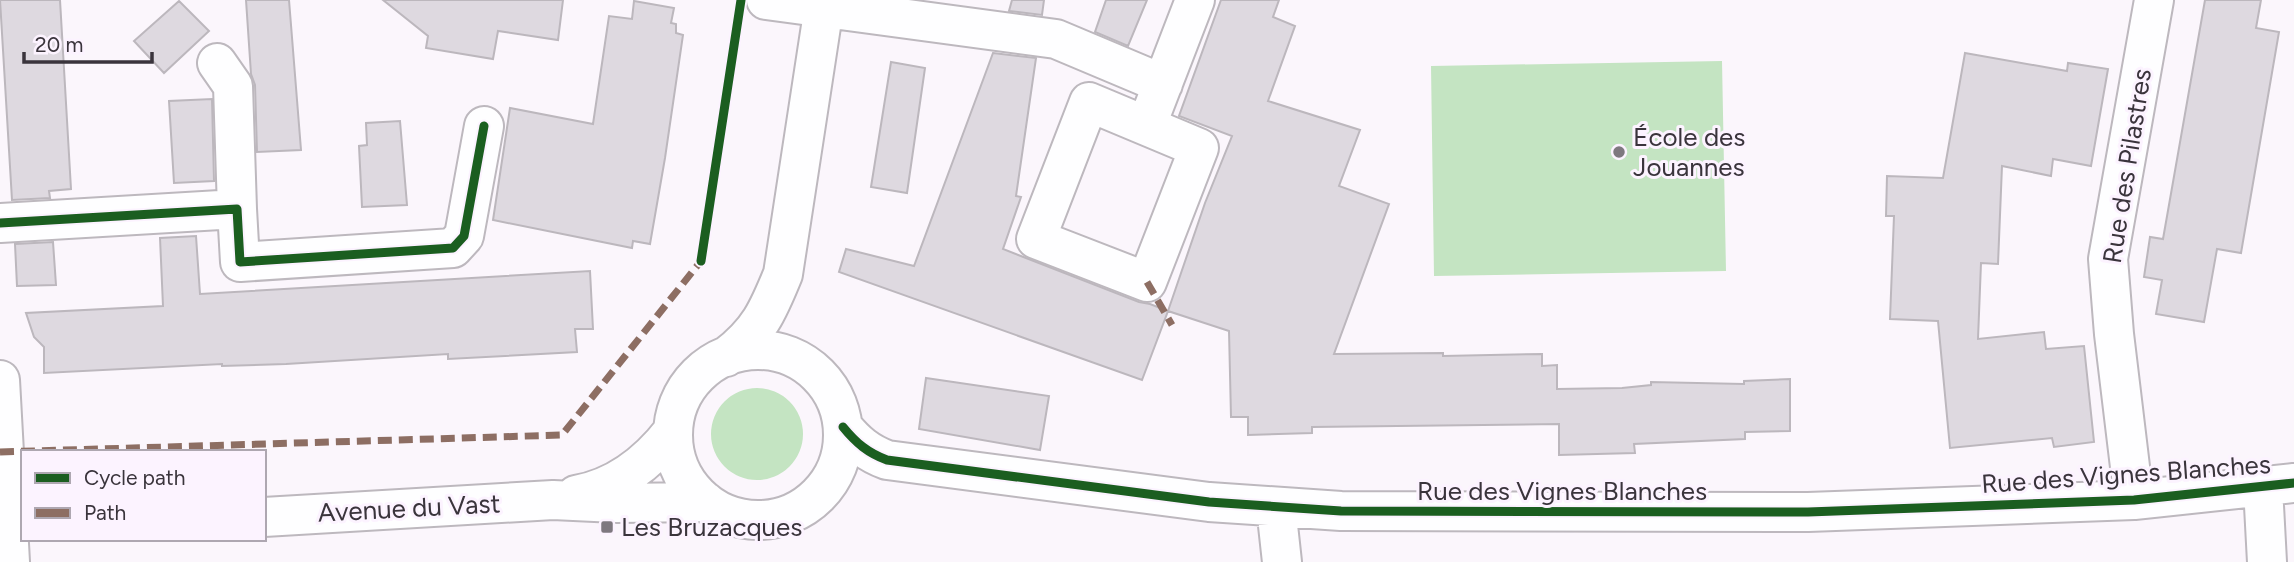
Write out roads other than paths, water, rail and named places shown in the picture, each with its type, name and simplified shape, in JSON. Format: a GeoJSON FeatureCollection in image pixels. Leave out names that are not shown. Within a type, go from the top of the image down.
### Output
{"type":"FeatureCollection","features":[{"type":"Feature","properties":{"kind":"street"},"geometry":{"type":"LineString","coordinates":[[766,0],[825,5],[1056,39],[1163,84]]}},
{"type":"Feature","properties":{"kind":"street"},"geometry":{"type":"LineString","coordinates":[[1146,125],[1195,0]]}},
{"type":"Feature","properties":{"kind":"street","name":"Rue des Pilastres"},"geometry":{"type":"LineString","coordinates":[[2134,500],[2108,259],[2154,0]]}},
{"type":"Feature","properties":{"kind":"street"},"geometry":{"type":"LineString","coordinates":[[726,357],[764,350],[784,354],[808,367],[830,390],[839,407],[843,447],[838,466],[829,484],[799,510],[781,517],[761,520],[741,519],[723,513],[691,489],[680,472],[674,452],[673,431],[678,404],[693,381],[702,371],[726,357],[754,332],[783,274],[825,5]]}},
{"type":"Feature","properties":{"kind":"street"},"geometry":{"type":"LineString","coordinates":[[217,64],[233,86],[240,261],[453,248],[464,236],[484,126]]}},
{"type":"Feature","properties":{"kind":"street"},"geometry":{"type":"LineString","coordinates":[[1089,102],[1146,125],[1199,148],[1147,282],[1037,239],[1089,102]]}},
{"type":"Feature","properties":{"kind":"street"},"geometry":{"type":"LineString","coordinates":[[0,223],[237,209]]}},
{"type":"Feature","properties":{"kind":"street"},"geometry":{"type":"LineString","coordinates":[[783,274],[790,325],[808,367]]}},
{"type":"Feature","properties":{"kind":"street"},"geometry":{"type":"LineString","coordinates":[[0,380],[10,539]]}},
{"type":"Feature","properties":{"kind":"street","name":"Rue des Vignes Blanches"},"geometry":{"type":"LineString","coordinates":[[843,427],[859,444],[887,460]]}},
{"type":"Feature","properties":{"kind":"street","name":"Avenue du Vast"},"geometry":{"type":"LineString","coordinates":[[553,500],[584,494],[620,479],[648,459],[673,431]]}},
{"type":"Feature","properties":{"kind":"street","name":"Rue des Vignes Blanches"},"geometry":{"type":"LineString","coordinates":[[838,466],[887,460],[1196,500],[1341,511],[1808,512],[2134,500],[2279,485]]}},
{"type":"Feature","properties":{"kind":"street"},"geometry":{"type":"LineString","coordinates":[[2267,562],[2279,485]]}},
{"type":"Feature","properties":{"kind":"street","name":"Avenue du Vast"},"geometry":{"type":"LineString","coordinates":[[266,517],[553,500],[616,503],[706,502]]}},
{"type":"Feature","properties":{"kind":"street"},"geometry":{"type":"LineString","coordinates":[[1276,507],[1282,562]]}},
{"type":"Feature","properties":{"kind":"place","name":"École des Jouannes"},"geometry":{"type":"Point","coordinates":[1619,152]}},
{"type":"Feature","properties":{"kind":"place","name":"Les Bruzacques"},"geometry":{"type":"Point","coordinates":[607,527]}}]}
